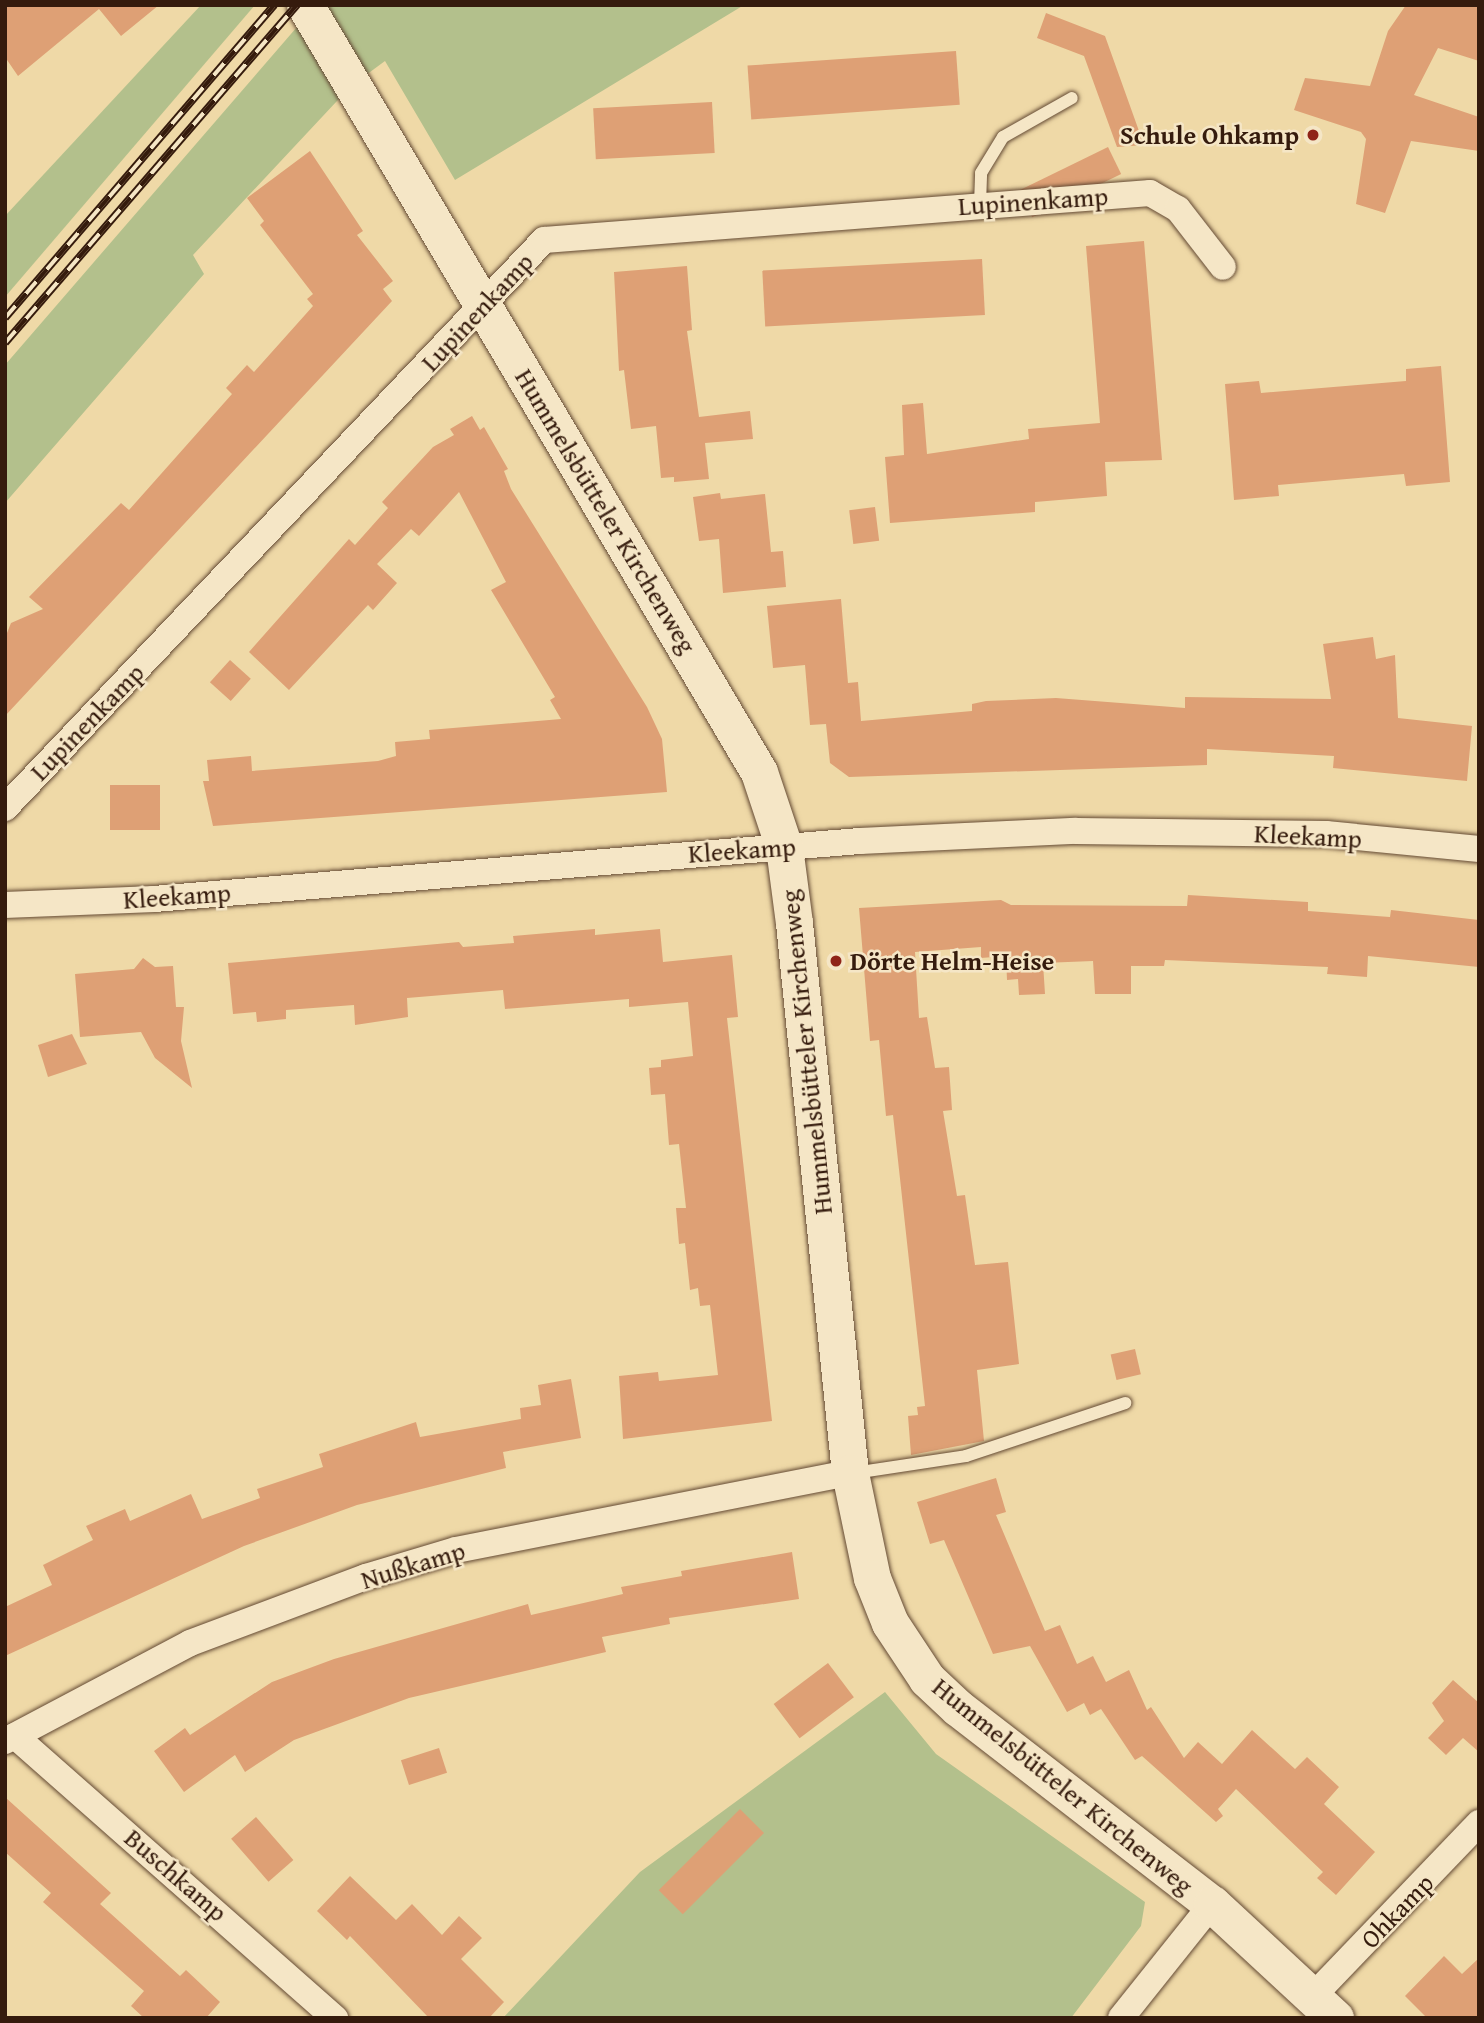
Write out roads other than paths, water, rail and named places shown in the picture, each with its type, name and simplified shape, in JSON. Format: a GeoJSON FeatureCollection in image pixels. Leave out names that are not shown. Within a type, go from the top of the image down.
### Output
{"type":"FeatureCollection","features":[{"type":"Feature","properties":{"kind":"street","name":"Hummelsbütteler Kirchenweg"},"geometry":{"type":"LineString","coordinates":[[305,5],[759,772],[784,847],[850,1473],[872,1578],[890,1623],[927,1679],[958,1708],[1212,1905],[1324,2007]]}},
{"type":"Feature","properties":{"kind":"street","name":"Lupinenkamp"},"geometry":{"type":"LineString","coordinates":[[5,808],[544,240],[1150,193],[1178,209],[1223,267]]}},
{"type":"Feature","properties":{"kind":"street","name":"Kleekamp"},"geometry":{"type":"LineString","coordinates":[[5,905],[154,899],[784,847],[1076,831],[1326,834],[1479,849]]}},
{"type":"Feature","properties":{"kind":"street","name":"Nußkamp"},"geometry":{"type":"LineString","coordinates":[[10,1738],[190,1643],[366,1577],[456,1550],[850,1473]]}},
{"type":"Feature","properties":{"kind":"street","name":"Buschkamp"},"geometry":{"type":"LineString","coordinates":[[10,1738],[335,2018]]}},
{"type":"Feature","properties":{"kind":"street","name":"Ohkamp"},"geometry":{"type":"LineString","coordinates":[[1324,2007],[1479,1824]]}},
{"type":"Feature","properties":{"kind":"street"},"geometry":{"type":"LineString","coordinates":[[1121,2018],[1212,1905]]}},
{"type":"Feature","properties":{"kind":"lane"},"geometry":{"type":"LineString","coordinates":[[980,205],[981,173],[1003,138],[1072,98]]}},
{"type":"Feature","properties":{"kind":"lane"},"geometry":{"type":"LineString","coordinates":[[850,1473],[966,1456],[1125,1403]]}},
{"type":"Feature","properties":{"kind":"railway"},"geometry":{"type":"LineString","coordinates":[[5,318],[274,5]]}},
{"type":"Feature","properties":{"kind":"railway"},"geometry":{"type":"LineString","coordinates":[[5,343],[297,5]]}},
{"type":"Feature","properties":{"kind":"place","name":"Schule Ohkamp"},"geometry":{"type":"Point","coordinates":[1313,135]}},
{"type":"Feature","properties":{"kind":"place","name":"Dörte Helm-Heise"},"geometry":{"type":"Point","coordinates":[836,961]}}]}
